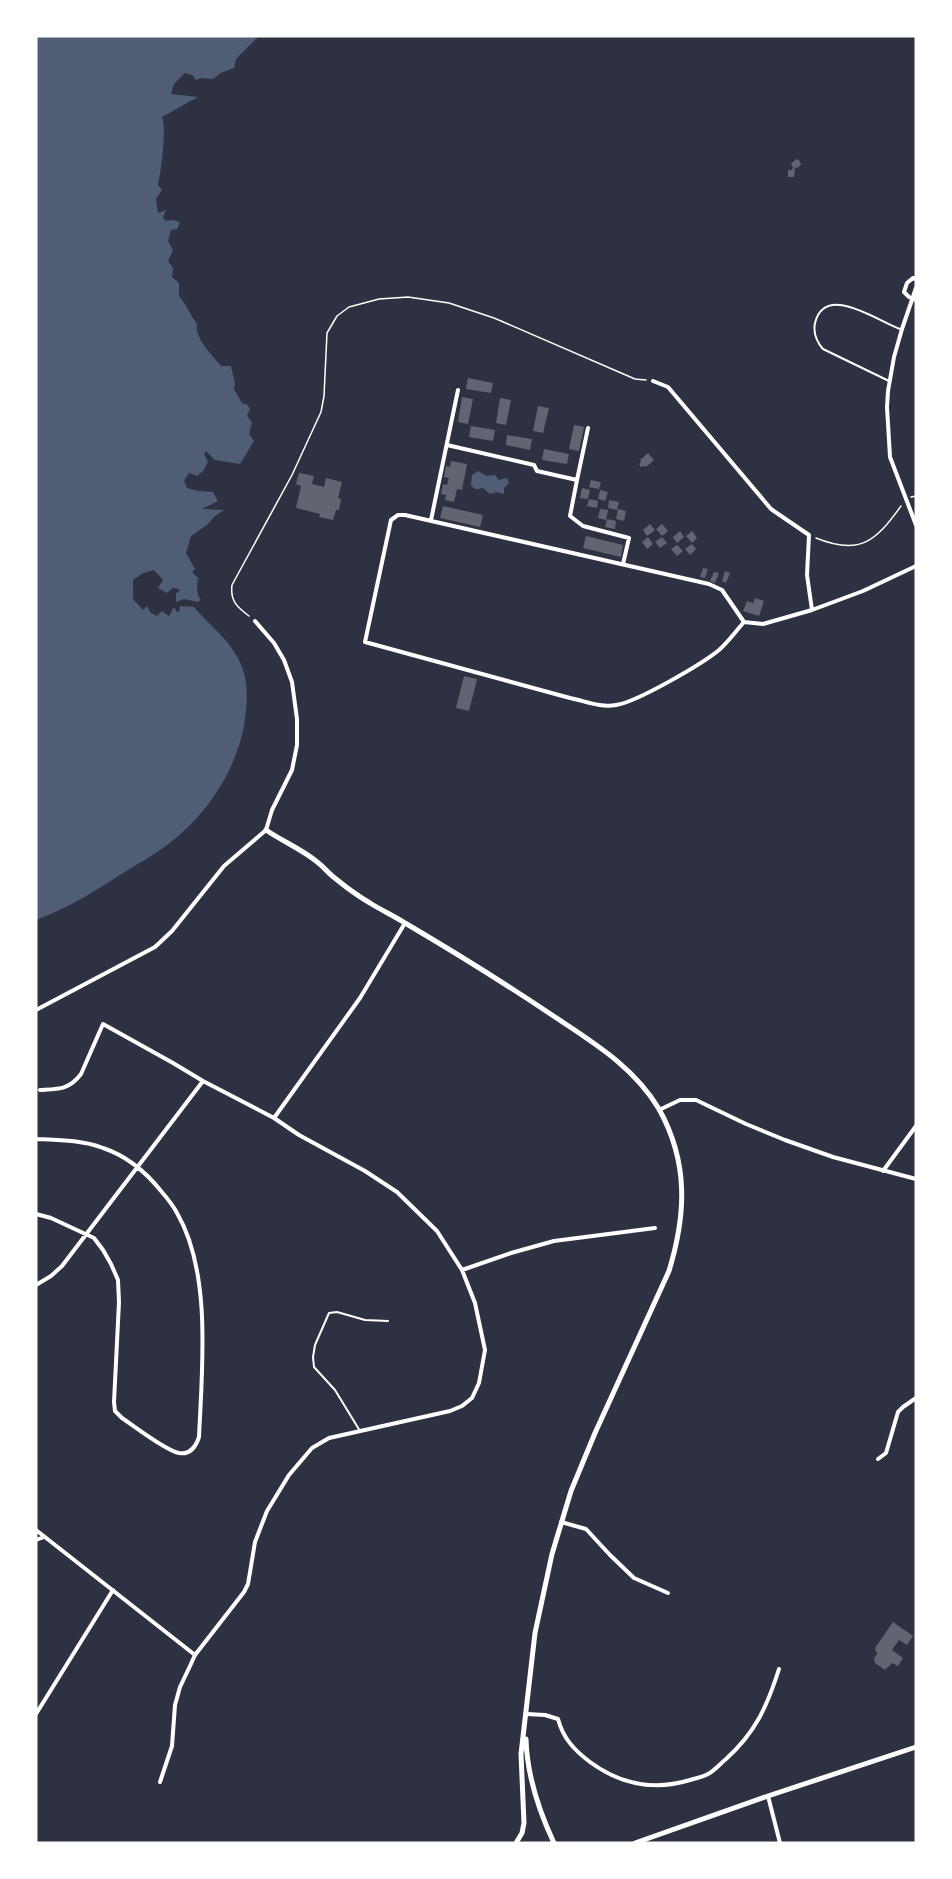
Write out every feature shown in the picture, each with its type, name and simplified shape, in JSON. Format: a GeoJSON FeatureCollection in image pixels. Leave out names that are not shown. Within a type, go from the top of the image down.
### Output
{"type":"FeatureCollection","features":[{"type":"Feature","properties":{"kind":"street"},"geometry":{"type":"LineString","coordinates":[[914,300],[904,292],[907,283],[913,278],[916,279]]}},
{"type":"Feature","properties":{"kind":"street"},"geometry":{"type":"LineString","coordinates":[[916,288],[914,300],[902,329],[890,381],[887,407],[888,446],[892,466],[916,525]]}},
{"type":"Feature","properties":{"kind":"street"},"geometry":{"type":"LineString","coordinates":[[653,381],[668,387],[771,509],[809,536],[807,576],[812,610]]}},
{"type":"Feature","properties":{"kind":"street"},"geometry":{"type":"LineString","coordinates":[[431,520],[458,390]]}},
{"type":"Feature","properties":{"kind":"street"},"geometry":{"type":"LineString","coordinates":[[588,428],[570,516],[583,526],[629,538],[623,564]]}},
{"type":"Feature","properties":{"kind":"street"},"geometry":{"type":"LineString","coordinates":[[447,445],[534,465],[537,471],[577,480]]}},
{"type":"Feature","properties":{"kind":"street"},"geometry":{"type":"LineString","coordinates":[[744,622],[719,650],[687,671],[629,702],[604,706],[365,642],[391,520],[398,515],[431,520],[709,584],[722,590],[744,622],[763,624],[812,610],[863,591],[916,566]]}},
{"type":"Feature","properties":{"kind":"street"},"geometry":{"type":"LineString","coordinates":[[36,1010],[155,947],[172,931],[224,866],[266,830],[272,810],[292,770],[297,745],[297,719],[292,682],[284,660],[274,643],[255,621]]}},
{"type":"Feature","properties":{"kind":"street"},"geometry":{"type":"LineString","coordinates":[[266,830],[304,852],[371,904],[538,1005],[602,1048],[632,1074],[659,1110],[673,1141],[680,1168],[682,1203],[679,1240],[662,1289],[595,1433],[571,1491],[547,1573],[535,1633],[521,1754],[524,1823],[522,1833],[516,1843]]}},
{"type":"Feature","properties":{"kind":"street"},"geometry":{"type":"LineString","coordinates":[[274,1118],[360,998],[405,923]]}},
{"type":"Feature","properties":{"kind":"street"},"geometry":{"type":"LineString","coordinates":[[40,1090],[65,1088],[75,1081],[81,1074],[103,1024],[202,1082],[274,1118],[299,1135],[372,1174],[398,1192],[437,1231],[462,1270],[475,1303],[484,1343],[484,1365],[475,1394],[468,1402],[450,1411],[329,1438],[319,1443],[289,1475],[263,1520],[255,1542],[248,1584],[244,1592],[195,1655],[180,1687],[175,1705],[172,1746],[160,1782]]}},
{"type":"Feature","properties":{"kind":"street"},"geometry":{"type":"LineString","coordinates":[[36,1285],[57,1271],[202,1082]]}},
{"type":"Feature","properties":{"kind":"street"},"geometry":{"type":"LineString","coordinates":[[659,1110],[680,1100],[696,1100],[785,1140],[833,1157],[916,1179]]}},
{"type":"Feature","properties":{"kind":"street"},"geometry":{"type":"LineString","coordinates":[[883,1170],[916,1126]]}},
{"type":"Feature","properties":{"kind":"street"},"geometry":{"type":"LineString","coordinates":[[36,1138],[88,1143],[137,1165],[157,1185],[177,1213],[187,1235],[198,1272],[201,1320],[199,1437],[190,1451],[181,1454],[169,1449],[115,1412],[118,1280],[103,1250],[94,1238],[51,1218],[36,1214]]}},
{"type":"Feature","properties":{"kind":"street"},"geometry":{"type":"LineString","coordinates":[[462,1270],[554,1241],[654,1228]]}},
{"type":"Feature","properties":{"kind":"street"},"geometry":{"type":"LineString","coordinates":[[878,1459],[886,1453],[898,1412],[916,1398]]}},
{"type":"Feature","properties":{"kind":"street"},"geometry":{"type":"LineString","coordinates":[[561,1522],[586,1529],[634,1578],[668,1593]]}},
{"type":"Feature","properties":{"kind":"street"},"geometry":{"type":"LineString","coordinates":[[36,1530],[195,1655]]}},
{"type":"Feature","properties":{"kind":"street"},"geometry":{"type":"LineString","coordinates":[[36,1540],[44,1537]]}},
{"type":"Feature","properties":{"kind":"street"},"geometry":{"type":"LineString","coordinates":[[36,1714],[113,1590]]}},
{"type":"Feature","properties":{"kind":"street"},"geometry":{"type":"LineString","coordinates":[[527,1714],[545,1715],[558,1719],[567,1741],[584,1758],[605,1773],[635,1783],[678,1784],[707,1775],[741,1746],[764,1711],[778,1669]]}},
{"type":"Feature","properties":{"kind":"street"},"geometry":{"type":"LineString","coordinates":[[525,1724],[530,1776],[537,1804],[554,1843]]}},
{"type":"Feature","properties":{"kind":"street"},"geometry":{"type":"LineString","coordinates":[[635,1843],[916,1747]]}},
{"type":"Feature","properties":{"kind":"street"},"geometry":{"type":"LineString","coordinates":[[768,1796],[780,1843]]}},
{"type":"Feature","properties":{"kind":"lane"},"geometry":{"type":"LineString","coordinates":[[890,381],[824,349],[817,340],[815,323],[824,309],[839,304],[850,306],[902,329]]}},
{"type":"Feature","properties":{"kind":"lane"},"geometry":{"type":"LineString","coordinates":[[360,1431],[335,1390],[314,1367],[315,1345],[328,1312],[337,1312],[365,1320],[388,1321]]}},
{"type":"Feature","properties":{"kind":"path"},"geometry":{"type":"LineString","coordinates":[[255,621],[233,601],[232,585],[292,475],[321,412],[327,333],[337,316],[349,307],[379,299],[408,297],[449,303],[494,318],[635,379],[653,381]]}},
{"type":"Feature","properties":{"kind":"path"},"geometry":{"type":"LineString","coordinates":[[809,536],[835,544],[855,546],[862,544],[884,529],[906,499]]}},
{"type":"Feature","properties":{"kind":"water"},"geometry":{"type":"Polygon","coordinates":[[[36,36],[258,37],[236,59],[234,68],[213,79],[196,80],[192,75],[185,73],[174,84],[171,94],[198,97],[162,117],[164,139],[158,185],[162,190],[156,199],[158,213],[166,210],[163,217],[165,221],[180,222],[177,229],[171,230],[168,241],[173,250],[168,261],[173,268],[172,277],[179,283],[179,296],[197,324],[198,335],[205,346],[221,366],[231,366],[234,389],[242,403],[248,405],[250,409],[247,416],[252,422],[249,434],[254,441],[240,464],[215,460],[206,451],[204,454],[208,462],[203,471],[197,476],[189,473],[184,481],[187,488],[213,492],[218,501],[202,509],[224,510],[191,536],[186,553],[195,569],[192,572],[198,578],[197,586],[201,600],[198,602],[184,599],[176,602],[176,593],[179,589],[173,588],[167,593],[158,588],[163,580],[154,570],[143,573],[133,580],[133,599],[143,610],[147,606],[151,613],[157,616],[162,611],[169,616],[174,607],[179,612],[180,606],[194,607],[233,649],[242,667],[246,688],[247,703],[240,744],[215,794],[204,810],[178,837],[94,891],[36,920],[36,36]]]}},
{"type":"Feature","properties":{"kind":"water"},"geometry":{"type":"Polygon","coordinates":[[[478,471],[487,476],[495,475],[499,480],[507,478],[509,483],[504,488],[504,494],[497,492],[490,494],[483,488],[474,488],[471,485],[472,475],[478,471]]]}},
{"type":"Feature","properties":{"kind":"building"},"geometry":{"type":"Polygon","coordinates":[[[796,159],[801,164],[795,168],[794,177],[788,177],[788,170],[792,170],[791,164],[796,159]]]}},
{"type":"Feature","properties":{"kind":"building"},"geometry":{"type":"Polygon","coordinates":[[[468,378],[493,383],[491,393],[466,389],[468,378]]]}},
{"type":"Feature","properties":{"kind":"building"},"geometry":{"type":"Polygon","coordinates":[[[462,397],[473,399],[468,424],[458,422],[462,397]]]}},
{"type":"Feature","properties":{"kind":"building"},"geometry":{"type":"Polygon","coordinates":[[[500,398],[511,400],[506,425],[496,423],[500,398]]]}},
{"type":"Feature","properties":{"kind":"building"},"geometry":{"type":"Polygon","coordinates":[[[538,406],[549,408],[543,433],[533,431],[538,406]]]}},
{"type":"Feature","properties":{"kind":"building"},"geometry":{"type":"Polygon","coordinates":[[[574,425],[584,427],[579,451],[569,449],[574,425]]]}},
{"type":"Feature","properties":{"kind":"building"},"geometry":{"type":"Polygon","coordinates":[[[471,426],[495,430],[493,441],[469,437],[471,426]]]}},
{"type":"Feature","properties":{"kind":"building"},"geometry":{"type":"Polygon","coordinates":[[[507,435],[532,439],[530,450],[506,445],[507,435]]]}},
{"type":"Feature","properties":{"kind":"building"},"geometry":{"type":"Polygon","coordinates":[[[544,449],[569,454],[567,464],[542,460],[544,449]]]}},
{"type":"Feature","properties":{"kind":"building"},"geometry":{"type":"Polygon","coordinates":[[[648,453],[654,460],[646,467],[641,467],[640,460],[648,453]]]}},
{"type":"Feature","properties":{"kind":"building"},"geometry":{"type":"Polygon","coordinates":[[[451,461],[467,464],[462,490],[457,489],[454,502],[445,500],[446,495],[441,494],[443,484],[447,485],[449,478],[444,477],[446,466],[450,467],[451,461]]]}},
{"type":"Feature","properties":{"kind":"building"},"geometry":{"type":"Polygon","coordinates":[[[299,473],[314,476],[312,484],[324,487],[326,478],[342,482],[338,498],[341,499],[339,510],[336,510],[333,520],[296,508],[301,486],[296,484],[299,473]]]}},
{"type":"Feature","properties":{"kind":"building"},"geometry":{"type":"Polygon","coordinates":[[[591,480],[601,482],[599,489],[589,487],[591,480]]]}},
{"type":"Feature","properties":{"kind":"building"},"geometry":{"type":"Polygon","coordinates":[[[582,488],[590,490],[588,499],[580,498],[582,488]]]}},
{"type":"Feature","properties":{"kind":"building"},"geometry":{"type":"Polygon","coordinates":[[[600,490],[608,492],[605,501],[598,499],[600,490]]]}},
{"type":"Feature","properties":{"kind":"building"},"geometry":{"type":"Polygon","coordinates":[[[589,499],[598,501],[597,508],[587,506],[589,499]]]}},
{"type":"Feature","properties":{"kind":"building"},"geometry":{"type":"Polygon","coordinates":[[[609,500],[619,502],[617,510],[608,508],[609,500]]]}},
{"type":"Feature","properties":{"kind":"building"},"geometry":{"type":"Polygon","coordinates":[[[443,506],[483,515],[480,527],[440,518],[443,506]]]}},
{"type":"Feature","properties":{"kind":"building"},"geometry":{"type":"Polygon","coordinates":[[[600,509],[608,510],[606,520],[598,518],[600,509]]]}},
{"type":"Feature","properties":{"kind":"building"},"geometry":{"type":"Polygon","coordinates":[[[618,509],[626,511],[624,521],[616,519],[618,509]]]}},
{"type":"Feature","properties":{"kind":"building"},"geometry":{"type":"Polygon","coordinates":[[[607,519],[616,521],[615,529],[605,527],[607,519]]]}},
{"type":"Feature","properties":{"kind":"building"},"geometry":{"type":"Polygon","coordinates":[[[650,524],[655,530],[647,536],[643,530],[650,524]]]}},
{"type":"Feature","properties":{"kind":"building"},"geometry":{"type":"Polygon","coordinates":[[[662,524],[668,531],[662,536],[656,529],[662,524]]]}},
{"type":"Feature","properties":{"kind":"building"},"geometry":{"type":"Polygon","coordinates":[[[680,531],[684,537],[677,543],[673,537],[680,531]]]}},
{"type":"Feature","properties":{"kind":"building"},"geometry":{"type":"Polygon","coordinates":[[[692,531],[697,538],[692,543],[686,536],[692,531]]]}},
{"type":"Feature","properties":{"kind":"building"},"geometry":{"type":"Polygon","coordinates":[[[586,536],[623,545],[621,557],[583,548],[586,536]]]}},
{"type":"Feature","properties":{"kind":"building"},"geometry":{"type":"Polygon","coordinates":[[[648,537],[653,544],[647,549],[642,542],[648,537]]]}},
{"type":"Feature","properties":{"kind":"building"},"geometry":{"type":"Polygon","coordinates":[[[662,537],[667,543],[660,548],[655,542],[662,537]]]}},
{"type":"Feature","properties":{"kind":"building"},"geometry":{"type":"Polygon","coordinates":[[[692,544],[696,549],[690,555],[685,549],[692,544]]]}},
{"type":"Feature","properties":{"kind":"building"},"geometry":{"type":"Polygon","coordinates":[[[677,545],[683,551],[677,556],[671,549],[677,545]]]}},
{"type":"Feature","properties":{"kind":"building"},"geometry":{"type":"Polygon","coordinates":[[[703,568],[708,569],[705,578],[700,577],[703,568]]]}},
{"type":"Feature","properties":{"kind":"building"},"geometry":{"type":"Polygon","coordinates":[[[725,571],[730,573],[726,583],[722,581],[725,571]]]}},
{"type":"Feature","properties":{"kind":"building"},"geometry":{"type":"Polygon","coordinates":[[[714,572],[719,573],[715,583],[710,581],[714,572]]]}},
{"type":"Feature","properties":{"kind":"building"},"geometry":{"type":"Polygon","coordinates":[[[755,598],[764,601],[759,616],[743,611],[747,601],[753,603],[755,598]]]}},
{"type":"Feature","properties":{"kind":"building"},"geometry":{"type":"Polygon","coordinates":[[[464,676],[477,679],[469,711],[456,708],[464,676]]]}},
{"type":"Feature","properties":{"kind":"building"},"geometry":{"type":"Polygon","coordinates":[[[893,1622],[913,1636],[907,1645],[899,1640],[892,1650],[903,1658],[898,1666],[892,1663],[885,1670],[875,1663],[874,1658],[878,1653],[875,1648],[893,1622]]]}}]}
